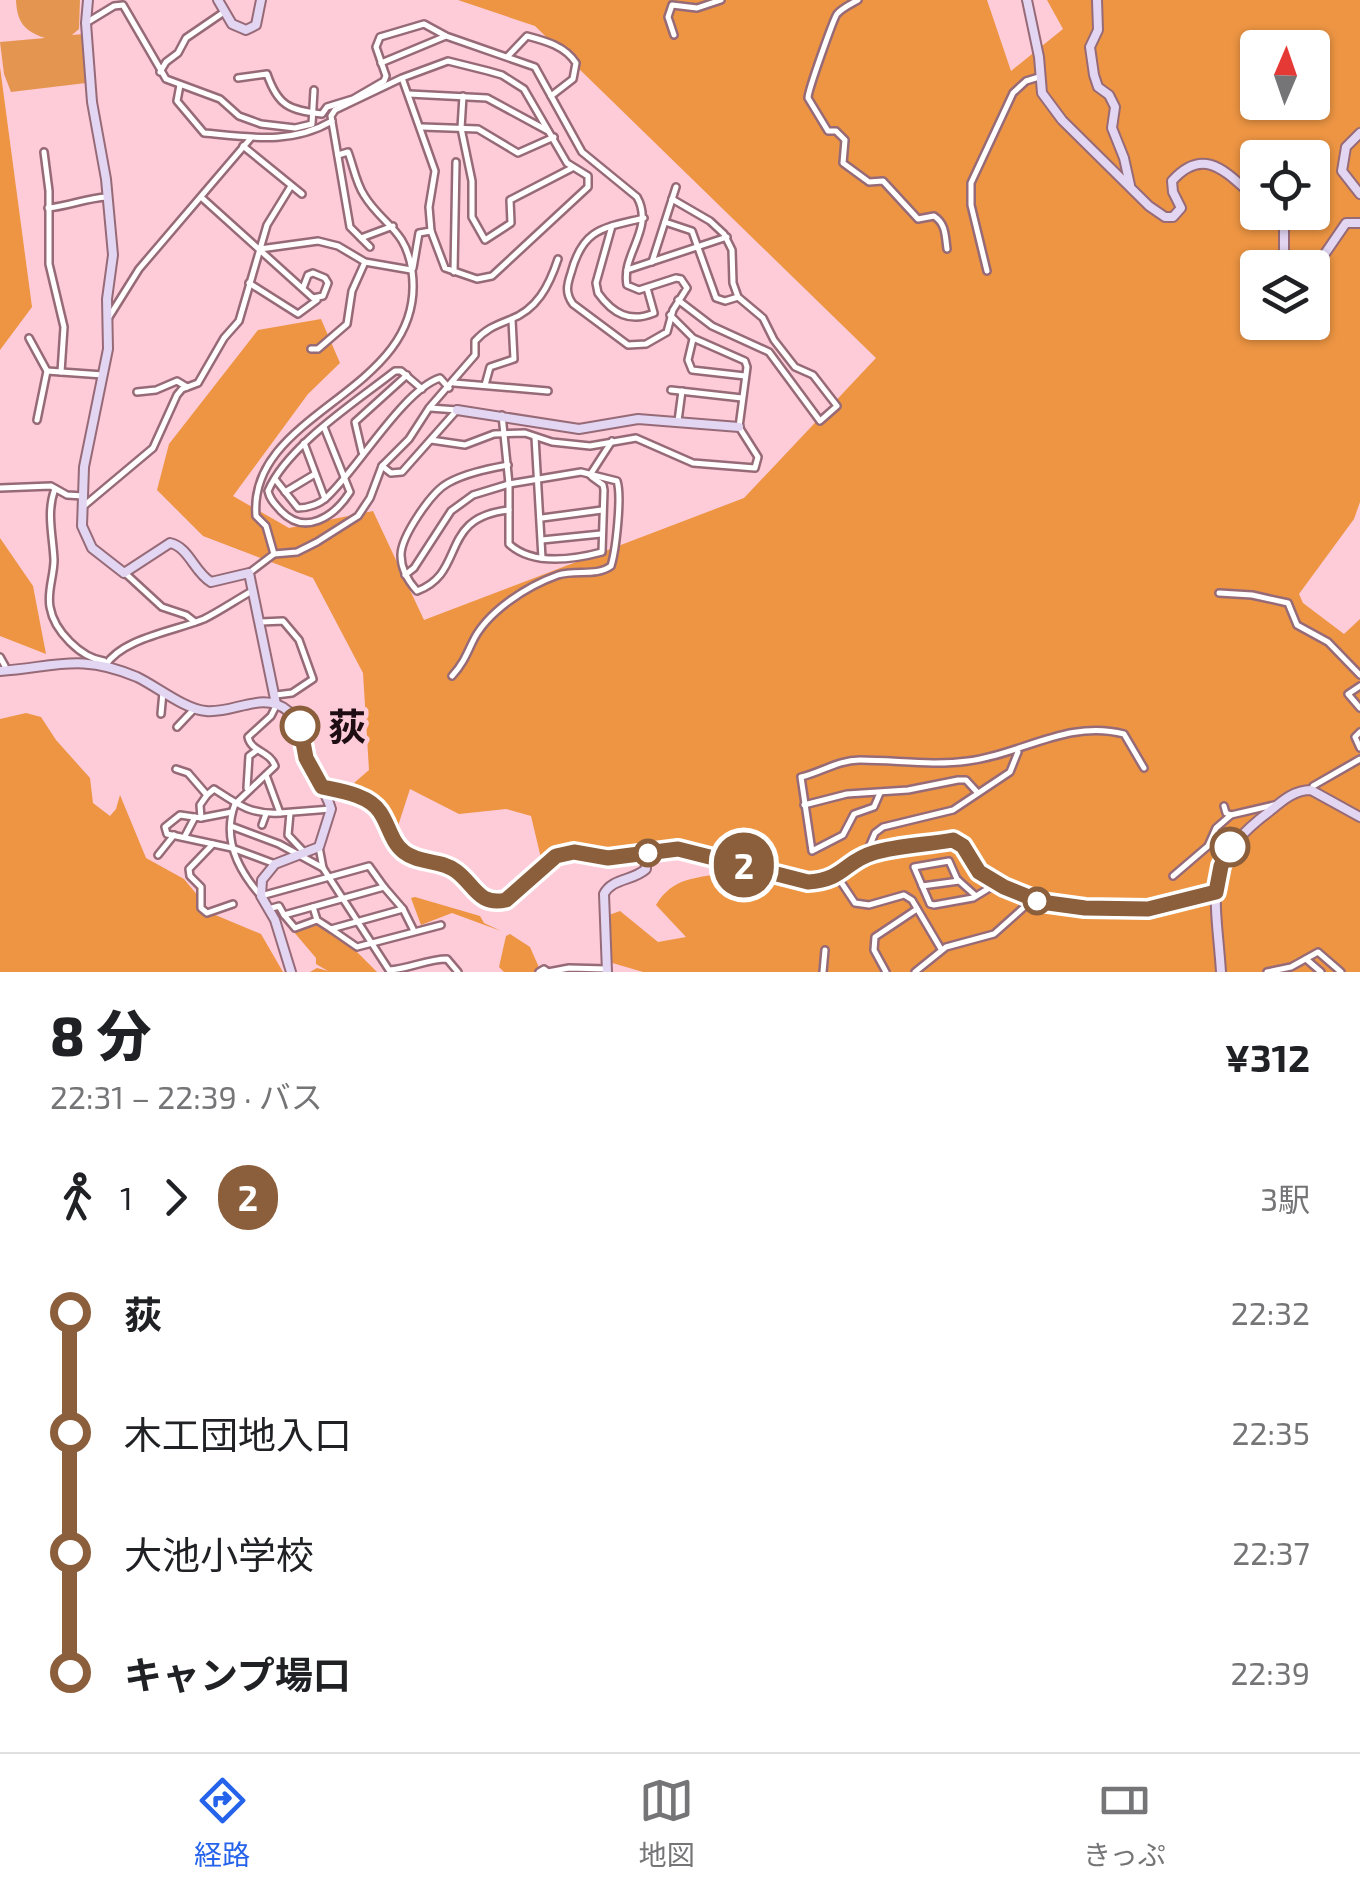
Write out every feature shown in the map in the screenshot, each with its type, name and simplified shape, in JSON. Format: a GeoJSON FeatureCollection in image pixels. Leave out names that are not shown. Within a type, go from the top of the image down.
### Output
{"type":"FeatureCollection","features":[{"type":"Feature","properties":{"kind":"street"},"geometry":{"type":"LineString","coordinates":[[88,0],[92,102],[113,255],[104,376],[94,409],[82,526],[87,541],[98,554],[162,607],[186,614],[195,622]]}},
{"type":"Feature","properties":{"kind":"street"},"geometry":{"type":"LineString","coordinates":[[218,0],[232,24],[246,30],[256,25],[260,0]]}},
{"type":"Feature","properties":{"kind":"street"},"geometry":{"type":"LineString","coordinates":[[674,35],[668,17],[672,4],[697,8],[720,0]]}},
{"type":"Feature","properties":{"kind":"street"},"geometry":{"type":"LineString","coordinates":[[858,0],[838,12],[831,24],[830,40],[808,98],[828,131],[836,131],[845,140],[844,163],[870,182],[883,181],[918,219],[934,216],[939,220],[944,226],[947,248]]}},
{"type":"Feature","properties":{"kind":"street"},"geometry":{"type":"LineString","coordinates":[[1026,0],[1039,57],[1042,93],[1062,120],[1149,206],[1170,218],[1181,208],[1172,181],[1191,166],[1206,162],[1240,184]]}},
{"type":"Feature","properties":{"kind":"street"},"geometry":{"type":"LineString","coordinates":[[1096,0],[1098,30],[1090,47],[1094,76],[1098,87],[1115,106],[1112,128],[1130,185]]}},
{"type":"Feature","properties":{"kind":"street"},"geometry":{"type":"LineString","coordinates":[[86,23],[122,5],[166,79],[220,99],[239,116],[261,124],[295,128],[312,124],[314,90]]}},
{"type":"Feature","properties":{"kind":"street"},"geometry":{"type":"LineString","coordinates":[[160,72],[186,38],[224,12]]}},
{"type":"Feature","properties":{"kind":"street"},"geometry":{"type":"LineString","coordinates":[[238,78],[267,74],[278,99],[286,106],[322,114],[327,107],[353,99],[384,81],[376,48],[380,37],[424,24],[446,36],[535,67],[582,152],[636,198],[644,218],[627,270],[630,289],[681,278],[687,288],[670,316],[666,332],[658,340],[628,345],[619,342],[569,300],[568,284],[584,239],[612,226],[644,218]]}},
{"type":"Feature","properties":{"kind":"street"},"geometry":{"type":"LineString","coordinates":[[381,63],[446,36]]}},
{"type":"Feature","properties":{"kind":"street"},"geometry":{"type":"LineString","coordinates":[[508,56],[527,36],[551,43],[572,57],[576,74],[551,96]]}},
{"type":"Feature","properties":{"kind":"street"},"geometry":{"type":"LineString","coordinates":[[370,246],[350,227],[332,121],[335,110],[402,78],[448,61],[502,75],[524,89],[572,168],[588,176],[588,186],[502,269],[484,278],[454,272],[442,264],[430,231],[436,178],[402,78]]}},
{"type":"Feature","properties":{"kind":"street"},"geometry":{"type":"LineString","coordinates":[[987,271],[971,184],[1014,93],[1026,81],[1039,77]]}},
{"type":"Feature","properties":{"kind":"street"},"geometry":{"type":"LineString","coordinates":[[180,85],[178,100],[200,130],[250,139],[294,138],[332,121]]}},
{"type":"Feature","properties":{"kind":"street"},"geometry":{"type":"LineString","coordinates":[[409,94],[487,98],[552,134]]}},
{"type":"Feature","properties":{"kind":"street"},"geometry":{"type":"LineString","coordinates":[[463,96],[462,128],[472,182],[472,217],[485,240],[510,223],[510,200],[572,168]]}},
{"type":"Feature","properties":{"kind":"street"},"geometry":{"type":"LineString","coordinates":[[421,127],[478,129],[518,153],[552,134]]}},
{"type":"Feature","properties":{"kind":"street"},"geometry":{"type":"LineString","coordinates":[[1360,133],[1346,147],[1342,171],[1360,194]]}},
{"type":"Feature","properties":{"kind":"street"},"geometry":{"type":"LineString","coordinates":[[108,318],[133,277],[250,139]]}},
{"type":"Feature","properties":{"kind":"street"},"geometry":{"type":"LineString","coordinates":[[243,146],[302,194]]}},
{"type":"Feature","properties":{"kind":"street"},"geometry":{"type":"LineString","coordinates":[[44,152],[48,264],[64,328],[61,372]]}},
{"type":"Feature","properties":{"kind":"street"},"geometry":{"type":"LineString","coordinates":[[338,155],[348,152],[364,197],[399,232],[412,270]]}},
{"type":"Feature","properties":{"kind":"street"},"geometry":{"type":"LineString","coordinates":[[454,272],[456,162]]}},
{"type":"Feature","properties":{"kind":"street"},"geometry":{"type":"LineString","coordinates":[[83,506],[152,448],[176,395],[204,376],[238,321],[267,224],[291,186]]}},
{"type":"Feature","properties":{"kind":"street"},"geometry":{"type":"LineString","coordinates":[[650,262],[676,186]]}},
{"type":"Feature","properties":{"kind":"street"},"geometry":{"type":"LineString","coordinates":[[48,208],[107,196]]}},
{"type":"Feature","properties":{"kind":"street"},"geometry":{"type":"LineString","coordinates":[[201,197],[318,298]]}},
{"type":"Feature","properties":{"kind":"street"},"geometry":{"type":"LineString","coordinates":[[672,199],[710,221],[726,237],[732,250],[733,283],[738,297],[763,318],[795,367],[813,375],[837,406],[820,421],[769,352],[712,326],[678,300]]}},
{"type":"Feature","properties":{"kind":"street"},"geometry":{"type":"LineString","coordinates":[[665,222],[692,231],[716,298],[738,297]]}},
{"type":"Feature","properties":{"kind":"street"},"geometry":{"type":"LineString","coordinates":[[1327,250],[1346,223],[1360,222]]}},
{"type":"Feature","properties":{"kind":"street"},"geometry":{"type":"LineString","coordinates":[[361,238],[393,226]]}},
{"type":"Feature","properties":{"kind":"street"},"geometry":{"type":"LineString","coordinates":[[612,226],[596,283],[598,293],[625,317],[636,319],[654,313],[647,288]]}},
{"type":"Feature","properties":{"kind":"street"},"geometry":{"type":"LineString","coordinates":[[274,554],[266,526],[256,516],[256,486],[292,435],[360,384],[398,341],[410,317],[412,270],[420,233],[430,231]]}},
{"type":"Feature","properties":{"kind":"street"},"geometry":{"type":"LineString","coordinates":[[627,270],[726,237]]}},
{"type":"Feature","properties":{"kind":"street"},"geometry":{"type":"LineString","coordinates":[[260,249],[318,242],[338,246],[365,262],[412,270]]}},
{"type":"Feature","properties":{"kind":"street"},"geometry":{"type":"LineString","coordinates":[[634,250],[640,260],[650,262]]}},
{"type":"Feature","properties":{"kind":"street"},"geometry":{"type":"LineString","coordinates":[[124,573],[170,543],[181,547],[211,582],[250,573],[274,554],[297,552],[350,523],[370,498],[382,466],[409,439],[429,408],[475,355],[475,341],[485,330],[512,320],[543,296],[558,259]]}},
{"type":"Feature","properties":{"kind":"street"},"geometry":{"type":"LineString","coordinates":[[311,349],[318,348],[347,324],[352,291],[365,262]]}},
{"type":"Feature","properties":{"kind":"street"},"geometry":{"type":"LineString","coordinates":[[250,282],[298,314],[327,291],[326,278],[308,275],[302,288]]}},
{"type":"Feature","properties":{"kind":"street"},"geometry":{"type":"LineString","coordinates":[[431,440],[469,444],[505,433],[572,445],[636,438],[694,463],[755,468],[758,457],[738,427],[747,367],[742,357],[693,338],[670,316]]}},
{"type":"Feature","properties":{"kind":"street"},"geometry":{"type":"LineString","coordinates":[[485,385],[490,367],[514,359],[512,320]]}},
{"type":"Feature","properties":{"kind":"street"},"geometry":{"type":"LineString","coordinates":[[28,338],[47,371],[37,420]]}},
{"type":"Feature","properties":{"kind":"street"},"geometry":{"type":"LineString","coordinates":[[693,338],[688,360],[692,370],[745,376]]}},
{"type":"Feature","properties":{"kind":"street"},"geometry":{"type":"LineString","coordinates":[[769,352],[774,340]]}},
{"type":"Feature","properties":{"kind":"street"},"geometry":{"type":"LineString","coordinates":[[47,371],[104,376]]}},
{"type":"Feature","properties":{"kind":"street"},"geometry":{"type":"LineString","coordinates":[[324,427],[350,492],[336,512],[304,524],[290,520],[268,497],[270,485],[304,443],[324,427],[395,371],[422,389]]}},
{"type":"Feature","properties":{"kind":"street"},"geometry":{"type":"LineString","coordinates":[[362,452],[355,422],[407,376]]}},
{"type":"Feature","properties":{"kind":"street"},"geometry":{"type":"LineString","coordinates":[[275,479],[298,508],[325,499],[362,452],[422,389],[440,378],[451,385],[548,391]]}},
{"type":"Feature","properties":{"kind":"street"},"geometry":{"type":"LineString","coordinates":[[136,392],[156,390],[177,381],[187,387]]}},
{"type":"Feature","properties":{"kind":"street"},"geometry":{"type":"LineString","coordinates":[[671,390],[742,398]]}},
{"type":"Feature","properties":{"kind":"street"},"geometry":{"type":"LineString","coordinates":[[678,420],[682,391]]}},
{"type":"Feature","properties":{"kind":"street"},"geometry":{"type":"LineString","coordinates":[[429,408],[502,415],[579,429],[638,419],[738,427]]}},
{"type":"Feature","properties":{"kind":"street"},"geometry":{"type":"LineString","coordinates":[[382,466],[391,473],[402,472],[457,410]]}},
{"type":"Feature","properties":{"kind":"street"},"geometry":{"type":"LineString","coordinates":[[502,415],[510,484],[509,544],[534,559],[602,552],[603,484],[590,475]]}},
{"type":"Feature","properties":{"kind":"street"},"geometry":{"type":"LineString","coordinates":[[535,437],[542,558]]}},
{"type":"Feature","properties":{"kind":"street"},"geometry":{"type":"LineString","coordinates":[[590,475],[612,441]]}},
{"type":"Feature","properties":{"kind":"street"},"geometry":{"type":"LineString","coordinates":[[304,443],[325,499]]}},
{"type":"Feature","properties":{"kind":"street"},"geometry":{"type":"LineString","coordinates":[[508,465],[473,473],[435,492],[404,544],[401,556],[405,575],[417,590],[423,589],[447,569],[454,545],[466,528],[484,514],[509,510]]}},
{"type":"Feature","properties":{"kind":"street"},"geometry":{"type":"LineString","coordinates":[[405,575],[460,502],[482,491],[581,472],[617,481],[620,486],[620,517],[611,566],[598,572],[566,573],[520,594],[482,628],[452,676]]}},
{"type":"Feature","properties":{"kind":"street"},"geometry":{"type":"LineString","coordinates":[[285,492],[316,474]]}},
{"type":"Feature","properties":{"kind":"street"},"geometry":{"type":"LineString","coordinates":[[0,488],[51,486],[83,496]]}},
{"type":"Feature","properties":{"kind":"street"},"geometry":{"type":"LineString","coordinates":[[55,489],[49,530],[54,557],[49,590],[51,613],[70,641],[88,658],[104,661],[105,666]]}},
{"type":"Feature","properties":{"kind":"street"},"geometry":{"type":"LineString","coordinates":[[542,518],[602,510]]}},
{"type":"Feature","properties":{"kind":"street"},"geometry":{"type":"LineString","coordinates":[[542,540],[601,534]]}},
{"type":"Feature","properties":{"kind":"street"},"geometry":{"type":"LineString","coordinates":[[250,573],[276,700],[272,716],[248,737],[275,764],[274,770],[234,804],[232,848],[274,920],[291,972]]}},
{"type":"Feature","properties":{"kind":"street"},"geometry":{"type":"LineString","coordinates":[[105,666],[114,655],[169,628],[195,622],[255,590]]}},
{"type":"Feature","properties":{"kind":"street"},"geometry":{"type":"LineString","coordinates":[[1220,593],[1288,602],[1297,625],[1328,642],[1360,676]]}},
{"type":"Feature","properties":{"kind":"street"},"geometry":{"type":"LineString","coordinates":[[2,666],[74,661],[105,666],[164,690],[195,708],[217,711],[276,700],[313,679],[299,640],[283,621],[258,622]]}},
{"type":"Feature","properties":{"kind":"street"},"geometry":{"type":"LineString","coordinates":[[1360,686],[1348,694],[1360,708]]}},
{"type":"Feature","properties":{"kind":"street"},"geometry":{"type":"LineString","coordinates":[[161,714],[164,690]]}},
{"type":"Feature","properties":{"kind":"street"},"geometry":{"type":"LineString","coordinates":[[276,700],[300,725],[306,758],[330,809],[319,847],[323,868]]}},
{"type":"Feature","properties":{"kind":"street"},"geometry":{"type":"LineString","coordinates":[[178,726],[195,708]]}},
{"type":"Feature","properties":{"kind":"street"},"geometry":{"type":"LineString","coordinates":[[880,793],[874,807],[854,814],[843,834],[812,852],[801,776],[842,762],[929,765],[1019,751],[1057,734],[1115,732],[1130,740],[1144,768]]}},
{"type":"Feature","properties":{"kind":"street"},"geometry":{"type":"LineString","coordinates":[[1360,732],[1355,737],[1360,748]]}},
{"type":"Feature","properties":{"kind":"street"},"geometry":{"type":"LineString","coordinates":[[247,791],[249,756],[257,750]]}},
{"type":"Feature","properties":{"kind":"street"},"geometry":{"type":"LineString","coordinates":[[866,854],[882,827],[941,815],[1010,772],[1019,751]]}},
{"type":"Feature","properties":{"kind":"street"},"geometry":{"type":"LineString","coordinates":[[1222,969],[1215,934],[1216,892],[1225,854],[1248,826],[1278,804],[1311,790],[1360,759]]}},
{"type":"Feature","properties":{"kind":"street"},"geometry":{"type":"LineString","coordinates":[[176,768],[188,774],[208,795]]}},
{"type":"Feature","properties":{"kind":"street"},"geometry":{"type":"LineString","coordinates":[[266,775],[280,813]]}},
{"type":"Feature","properties":{"kind":"street"},"geometry":{"type":"LineString","coordinates":[[804,805],[847,794],[880,793],[958,780],[966,780],[978,792]]}},
{"type":"Feature","properties":{"kind":"street"},"geometry":{"type":"LineString","coordinates":[[322,787],[368,800],[382,813],[387,829],[404,852],[414,859],[438,861],[453,868],[474,893],[486,900],[506,900],[556,856],[584,851],[608,858],[678,849],[808,882],[828,881],[866,854],[901,845],[925,847],[958,842],[979,872],[1032,900],[1085,908],[1148,909],[1216,892]]}},
{"type":"Feature","properties":{"kind":"street"},"geometry":{"type":"LineString","coordinates":[[184,838],[198,817],[200,806],[214,789],[234,804],[266,814],[330,809]]}},
{"type":"Feature","properties":{"kind":"street"},"geometry":{"type":"LineString","coordinates":[[1311,790],[1360,817]]}},
{"type":"Feature","properties":{"kind":"street"},"geometry":{"type":"LineString","coordinates":[[266,798],[273,792]]}},
{"type":"Feature","properties":{"kind":"street"},"geometry":{"type":"LineString","coordinates":[[1173,876],[1208,846],[1216,828],[1232,815],[1278,804]]}},
{"type":"Feature","properties":{"kind":"street"},"geometry":{"type":"LineString","coordinates":[[1224,806],[1232,815]]}},
{"type":"Feature","properties":{"kind":"street"},"geometry":{"type":"LineString","coordinates":[[232,812],[198,817],[180,815],[165,826],[167,834],[232,848],[275,864]]}},
{"type":"Feature","properties":{"kind":"street"},"geometry":{"type":"LineString","coordinates":[[290,812],[288,835],[301,854]]}},
{"type":"Feature","properties":{"kind":"street"},"geometry":{"type":"LineString","coordinates":[[262,825],[266,814]]}},
{"type":"Feature","properties":{"kind":"street"},"geometry":{"type":"LineString","coordinates":[[231,826],[301,854],[323,868],[389,970],[403,971],[441,958],[447,959],[458,972]]}},
{"type":"Feature","properties":{"kind":"street"},"geometry":{"type":"LineString","coordinates":[[158,855],[174,835]]}},
{"type":"Feature","properties":{"kind":"street"},"geometry":{"type":"LineString","coordinates":[[213,844],[189,870],[190,876],[201,887],[199,901],[207,913],[232,904]]}},
{"type":"Feature","properties":{"kind":"street"},"geometry":{"type":"LineString","coordinates":[[261,896],[262,880],[275,864],[319,847]]}},
{"type":"Feature","properties":{"kind":"street"},"geometry":{"type":"LineString","coordinates":[[540,972],[568,968],[607,970],[604,894],[610,885],[646,870],[645,854]]}},
{"type":"Feature","properties":{"kind":"street"},"geometry":{"type":"LineString","coordinates":[[976,896],[960,881],[949,861],[914,866],[934,905],[976,896],[993,887],[1018,894]]}},
{"type":"Feature","properties":{"kind":"street"},"geometry":{"type":"LineString","coordinates":[[261,896],[369,866],[403,909],[414,931]]}},
{"type":"Feature","properties":{"kind":"street"},"geometry":{"type":"LineString","coordinates":[[838,876],[855,903],[869,905],[904,896],[918,909],[941,949]]}},
{"type":"Feature","properties":{"kind":"street"},"geometry":{"type":"LineString","coordinates":[[922,886],[960,881]]}},
{"type":"Feature","properties":{"kind":"street"},"geometry":{"type":"LineString","coordinates":[[284,915],[384,887]]}},
{"type":"Feature","properties":{"kind":"street"},"geometry":{"type":"LineString","coordinates":[[915,972],[941,949],[994,934],[1032,900]]}},
{"type":"Feature","properties":{"kind":"street"},"geometry":{"type":"LineString","coordinates":[[268,909],[278,906],[295,928],[317,920]]}},
{"type":"Feature","properties":{"kind":"street"},"geometry":{"type":"LineString","coordinates":[[313,907],[317,920],[353,947],[441,925]]}},
{"type":"Feature","properties":{"kind":"street"},"geometry":{"type":"LineString","coordinates":[[330,929],[403,909]]}},
{"type":"Feature","properties":{"kind":"street"},"geometry":{"type":"LineString","coordinates":[[886,972],[874,950],[875,937],[918,909]]}},
{"type":"Feature","properties":{"kind":"street"},"geometry":{"type":"LineString","coordinates":[[823,972],[825,950]]}},
{"type":"Feature","properties":{"kind":"street"},"geometry":{"type":"LineString","coordinates":[[1267,972],[1293,970],[1318,952],[1341,972]]}},
{"type":"Feature","properties":{"kind":"street"},"geometry":{"type":"LineString","coordinates":[[1306,959],[1321,972]]}},
{"type":"Feature","properties":{"kind":"shaded area"},"geometry":{"type":"Polygon","coordinates":[[[16,0],[80,0],[79,29],[72,35],[85,34],[86,83],[11,92],[0,42],[45,38],[23,25],[16,0]]]}},
{"type":"Feature","properties":{"kind":"shaded area"},"geometry":{"type":"Polygon","coordinates":[[[458,0],[987,0],[1011,71],[1063,29],[1047,0],[1360,0],[1360,502],[1354,519],[1299,594],[1303,603],[1344,634],[1360,619],[1360,972],[643,972],[609,962],[609,915],[620,911],[658,942],[686,937],[656,905],[677,884],[723,873],[733,861],[678,844],[628,853],[574,846],[541,858],[531,816],[506,809],[459,814],[410,789],[396,832],[379,804],[354,783],[369,770],[363,673],[313,578],[203,536],[157,490],[169,444],[258,330],[321,319],[340,363],[308,394],[233,496],[289,528],[373,511],[424,620],[744,498],[876,358],[535,26],[458,0]]]}},
{"type":"Feature","properties":{"kind":"shaded area"},"geometry":{"type":"Polygon","coordinates":[[[0,67],[32,307],[0,350],[0,67]]]}},
{"type":"Feature","properties":{"kind":"shaded area"},"geometry":{"type":"Polygon","coordinates":[[[0,538],[33,586],[46,654],[0,636],[0,538]]]}},
{"type":"Feature","properties":{"kind":"shaded area"},"geometry":{"type":"Polygon","coordinates":[[[26,713],[41,717],[90,778],[93,803],[110,816],[120,795],[146,858],[184,879],[213,914],[261,934],[283,972],[0,972],[0,719],[26,713]]]}},
{"type":"Feature","properties":{"kind":"shaded area"},"geometry":{"type":"Polygon","coordinates":[[[411,898],[480,916],[484,923],[501,931],[452,913],[421,925],[411,898]]]}},
{"type":"Feature","properties":{"kind":"shaded area"},"geometry":{"type":"Polygon","coordinates":[[[315,923],[356,951],[377,972],[310,972],[317,968],[328,971],[316,964],[316,958],[293,931],[315,923]]]}},
{"type":"Feature","properties":{"kind":"shaded area"},"geometry":{"type":"Polygon","coordinates":[[[510,934],[530,947],[541,972],[504,972],[499,967],[506,936],[510,934]]]}},
{"type":"Feature","properties":{"kind":"bus line","name":"2"},"geometry":{"type":"LineString","coordinates":[[300,726],[306,758],[322,787],[368,800],[382,813],[387,829],[404,852],[414,859],[438,861],[453,868],[474,893],[497,902],[506,900],[556,856],[574,852],[608,858],[678,849],[808,882],[828,881],[866,854],[901,845],[925,847],[953,840],[963,846],[979,872],[1032,900],[1085,908],[1148,909],[1216,892],[1230,847]]}},
{"type":"Feature","properties":{"kind":"place","name":"荻"},"geometry":{"type":"Point","coordinates":[300,726]}}]}
